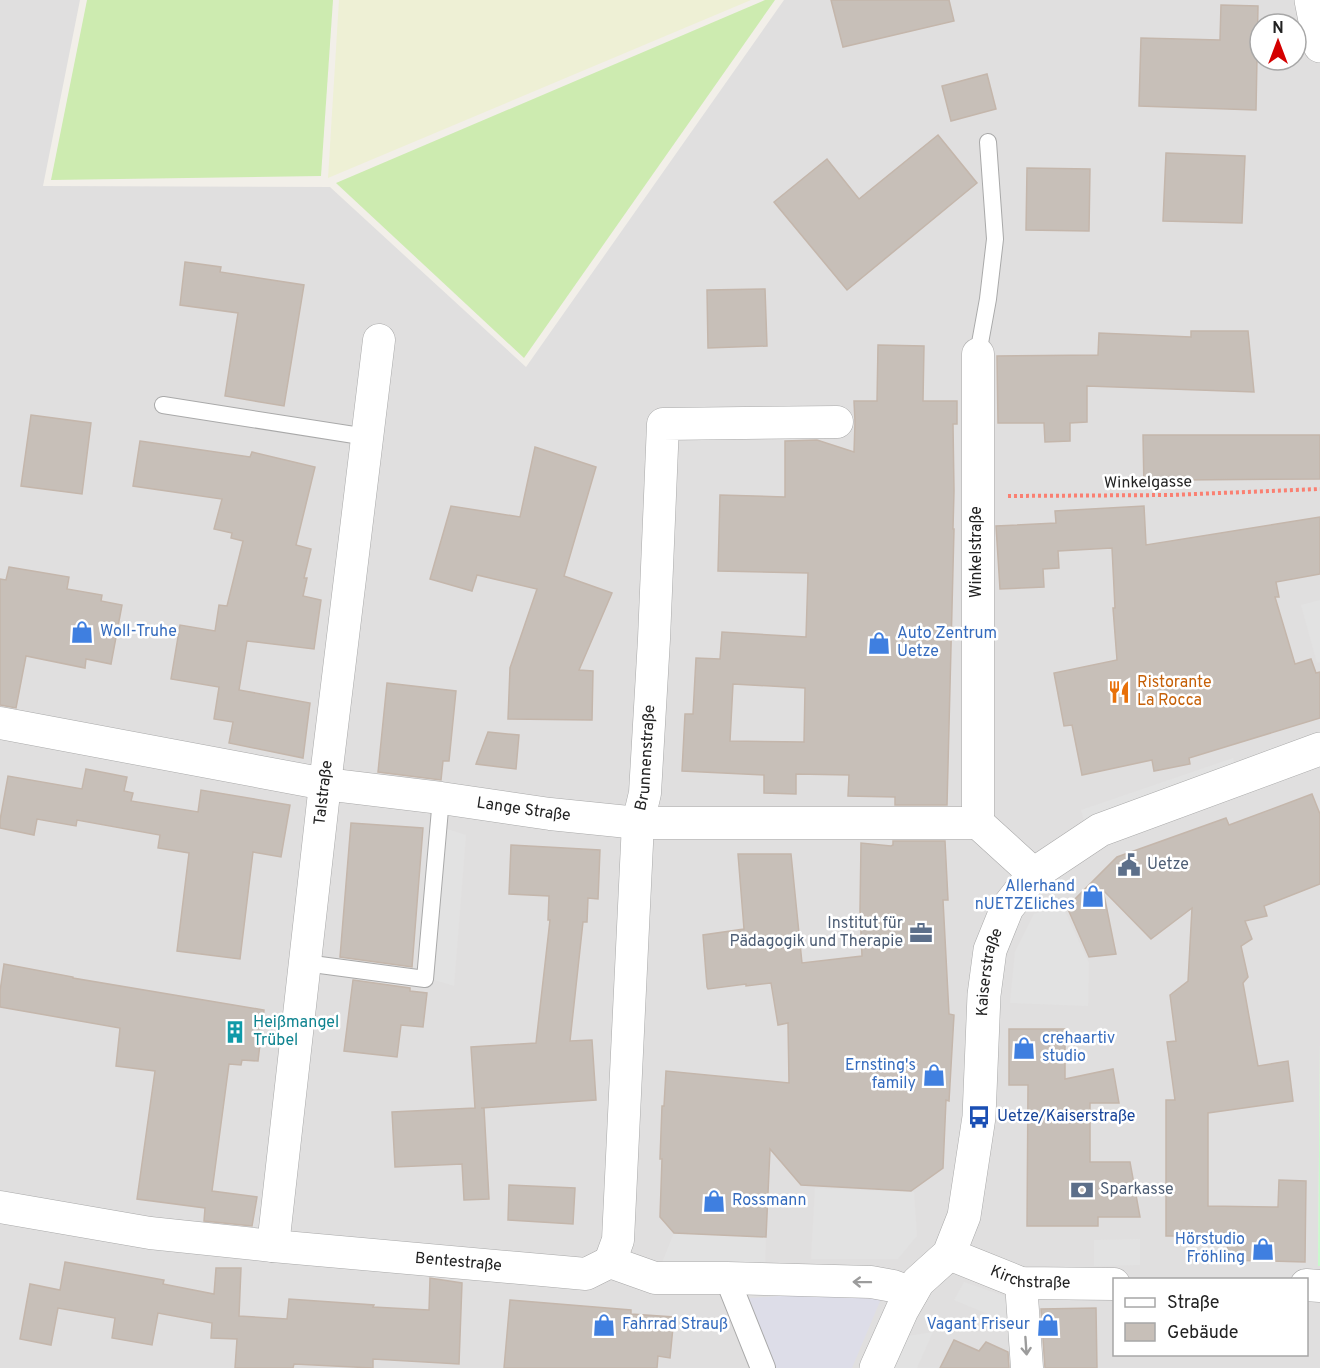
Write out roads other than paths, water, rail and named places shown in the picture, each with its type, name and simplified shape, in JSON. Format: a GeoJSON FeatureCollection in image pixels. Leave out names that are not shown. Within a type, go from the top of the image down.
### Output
{"type":"FeatureCollection","features":[{"type":"Feature","properties":{"kind":"street"},"geometry":{"type":"LineString","coordinates":[[1311,0],[1320,46]]}},
{"type":"Feature","properties":{"kind":"street","name":"Talstraße"},"geometry":{"type":"LineString","coordinates":[[273,1246],[325,784],[379,340]]}},
{"type":"Feature","properties":{"kind":"street","name":"Winkelstraße"},"geometry":{"type":"LineString","coordinates":[[978,354],[978,823]]}},
{"type":"Feature","properties":{"kind":"street","name":"Brunnenstraße"},"geometry":{"type":"LineString","coordinates":[[610,1262],[618,1240],[638,823],[645,793],[653,663],[663,424],[837,422]]}},
{"type":"Feature","properties":{"kind":"street","name":"Lange Straße"},"geometry":{"type":"LineString","coordinates":[[0,723],[325,784],[550,814],[638,823],[978,823]]}},
{"type":"Feature","properties":{"kind":"street","name":"Kaiserstraße"},"geometry":{"type":"LineString","coordinates":[[876,1368],[902,1310],[918,1282],[949,1254],[964,1216],[980,1117],[984,995],[990,950],[1006,908],[1034,874],[1100,830],[1320,749]]}},
{"type":"Feature","properties":{"kind":"street"},"geometry":{"type":"LineString","coordinates":[[978,823],[1034,874]]}},
{"type":"Feature","properties":{"kind":"street","name":"Bentestraße"},"geometry":{"type":"LineString","coordinates":[[0,1207],[150,1233],[273,1246],[586,1274],[610,1262]]}},
{"type":"Feature","properties":{"kind":"street","name":"Kirchstraße"},"geometry":{"type":"LineString","coordinates":[[949,1254],[1021,1283],[1113,1284]]}},
{"type":"Feature","properties":{"kind":"street"},"geometry":{"type":"LineString","coordinates":[[610,1262],[655,1278],[871,1282],[893,1286],[912,1293]]}},
{"type":"Feature","properties":{"kind":"street"},"geometry":{"type":"LineString","coordinates":[[727,1278],[763,1368]]}},
{"type":"Feature","properties":{"kind":"street"},"geometry":{"type":"LineString","coordinates":[[1021,1283],[1027,1368]]}},
{"type":"Feature","properties":{"kind":"lane"},"geometry":{"type":"LineString","coordinates":[[978,354],[982,341],[995,239],[988,142]]}},
{"type":"Feature","properties":{"kind":"lane"},"geometry":{"type":"LineString","coordinates":[[163,405],[367,437]]}},
{"type":"Feature","properties":{"kind":"lane"},"geometry":{"type":"LineString","coordinates":[[305,963],[425,979],[441,798]]}},
{"type":"Feature","properties":{"kind":"place","name":"Woll-Truhe"},"geometry":{"type":"Point","coordinates":[82,632]}},
{"type":"Feature","properties":{"kind":"place","name":"Auto Zentrum Uetze"},"geometry":{"type":"Point","coordinates":[879,643]}},
{"type":"Feature","properties":{"kind":"place","name":"Ristorante La Rocca"},"geometry":{"type":"Point","coordinates":[1119,692]}},
{"type":"Feature","properties":{"kind":"place","name":"Uetze"},"geometry":{"type":"Point","coordinates":[1129,865]}},
{"type":"Feature","properties":{"kind":"place","name":"Allerhand nUETZEliches"},"geometry":{"type":"Point","coordinates":[1093,896]}},
{"type":"Feature","properties":{"kind":"place","name":"Institut für Pädagogik und Therapie"},"geometry":{"type":"Point","coordinates":[921,933]}},
{"type":"Feature","properties":{"kind":"place","name":"Heißmangel Trübel"},"geometry":{"type":"Point","coordinates":[235,1032]}},
{"type":"Feature","properties":{"kind":"place","name":"crehaartiv studio"},"geometry":{"type":"Point","coordinates":[1024,1048]}},
{"type":"Feature","properties":{"kind":"place","name":"Ernsting's family"},"geometry":{"type":"Point","coordinates":[934,1075]}},
{"type":"Feature","properties":{"kind":"place","name":"Uetze/Kaiserstraße"},"geometry":{"type":"Point","coordinates":[979,1117]}},
{"type":"Feature","properties":{"kind":"place","name":"Sparkasse"},"geometry":{"type":"Point","coordinates":[1082,1190]}},
{"type":"Feature","properties":{"kind":"place","name":"Rossmann"},"geometry":{"type":"Point","coordinates":[714,1201]}},
{"type":"Feature","properties":{"kind":"place","name":"Hörstudio Fröhling"},"geometry":{"type":"Point","coordinates":[1263,1249]}},
{"type":"Feature","properties":{"kind":"place","name":"Fahrrad Strauß"},"geometry":{"type":"Point","coordinates":[604,1325]}},
{"type":"Feature","properties":{"kind":"place","name":"Vagant Friseur"},"geometry":{"type":"Point","coordinates":[1048,1325]}}]}
